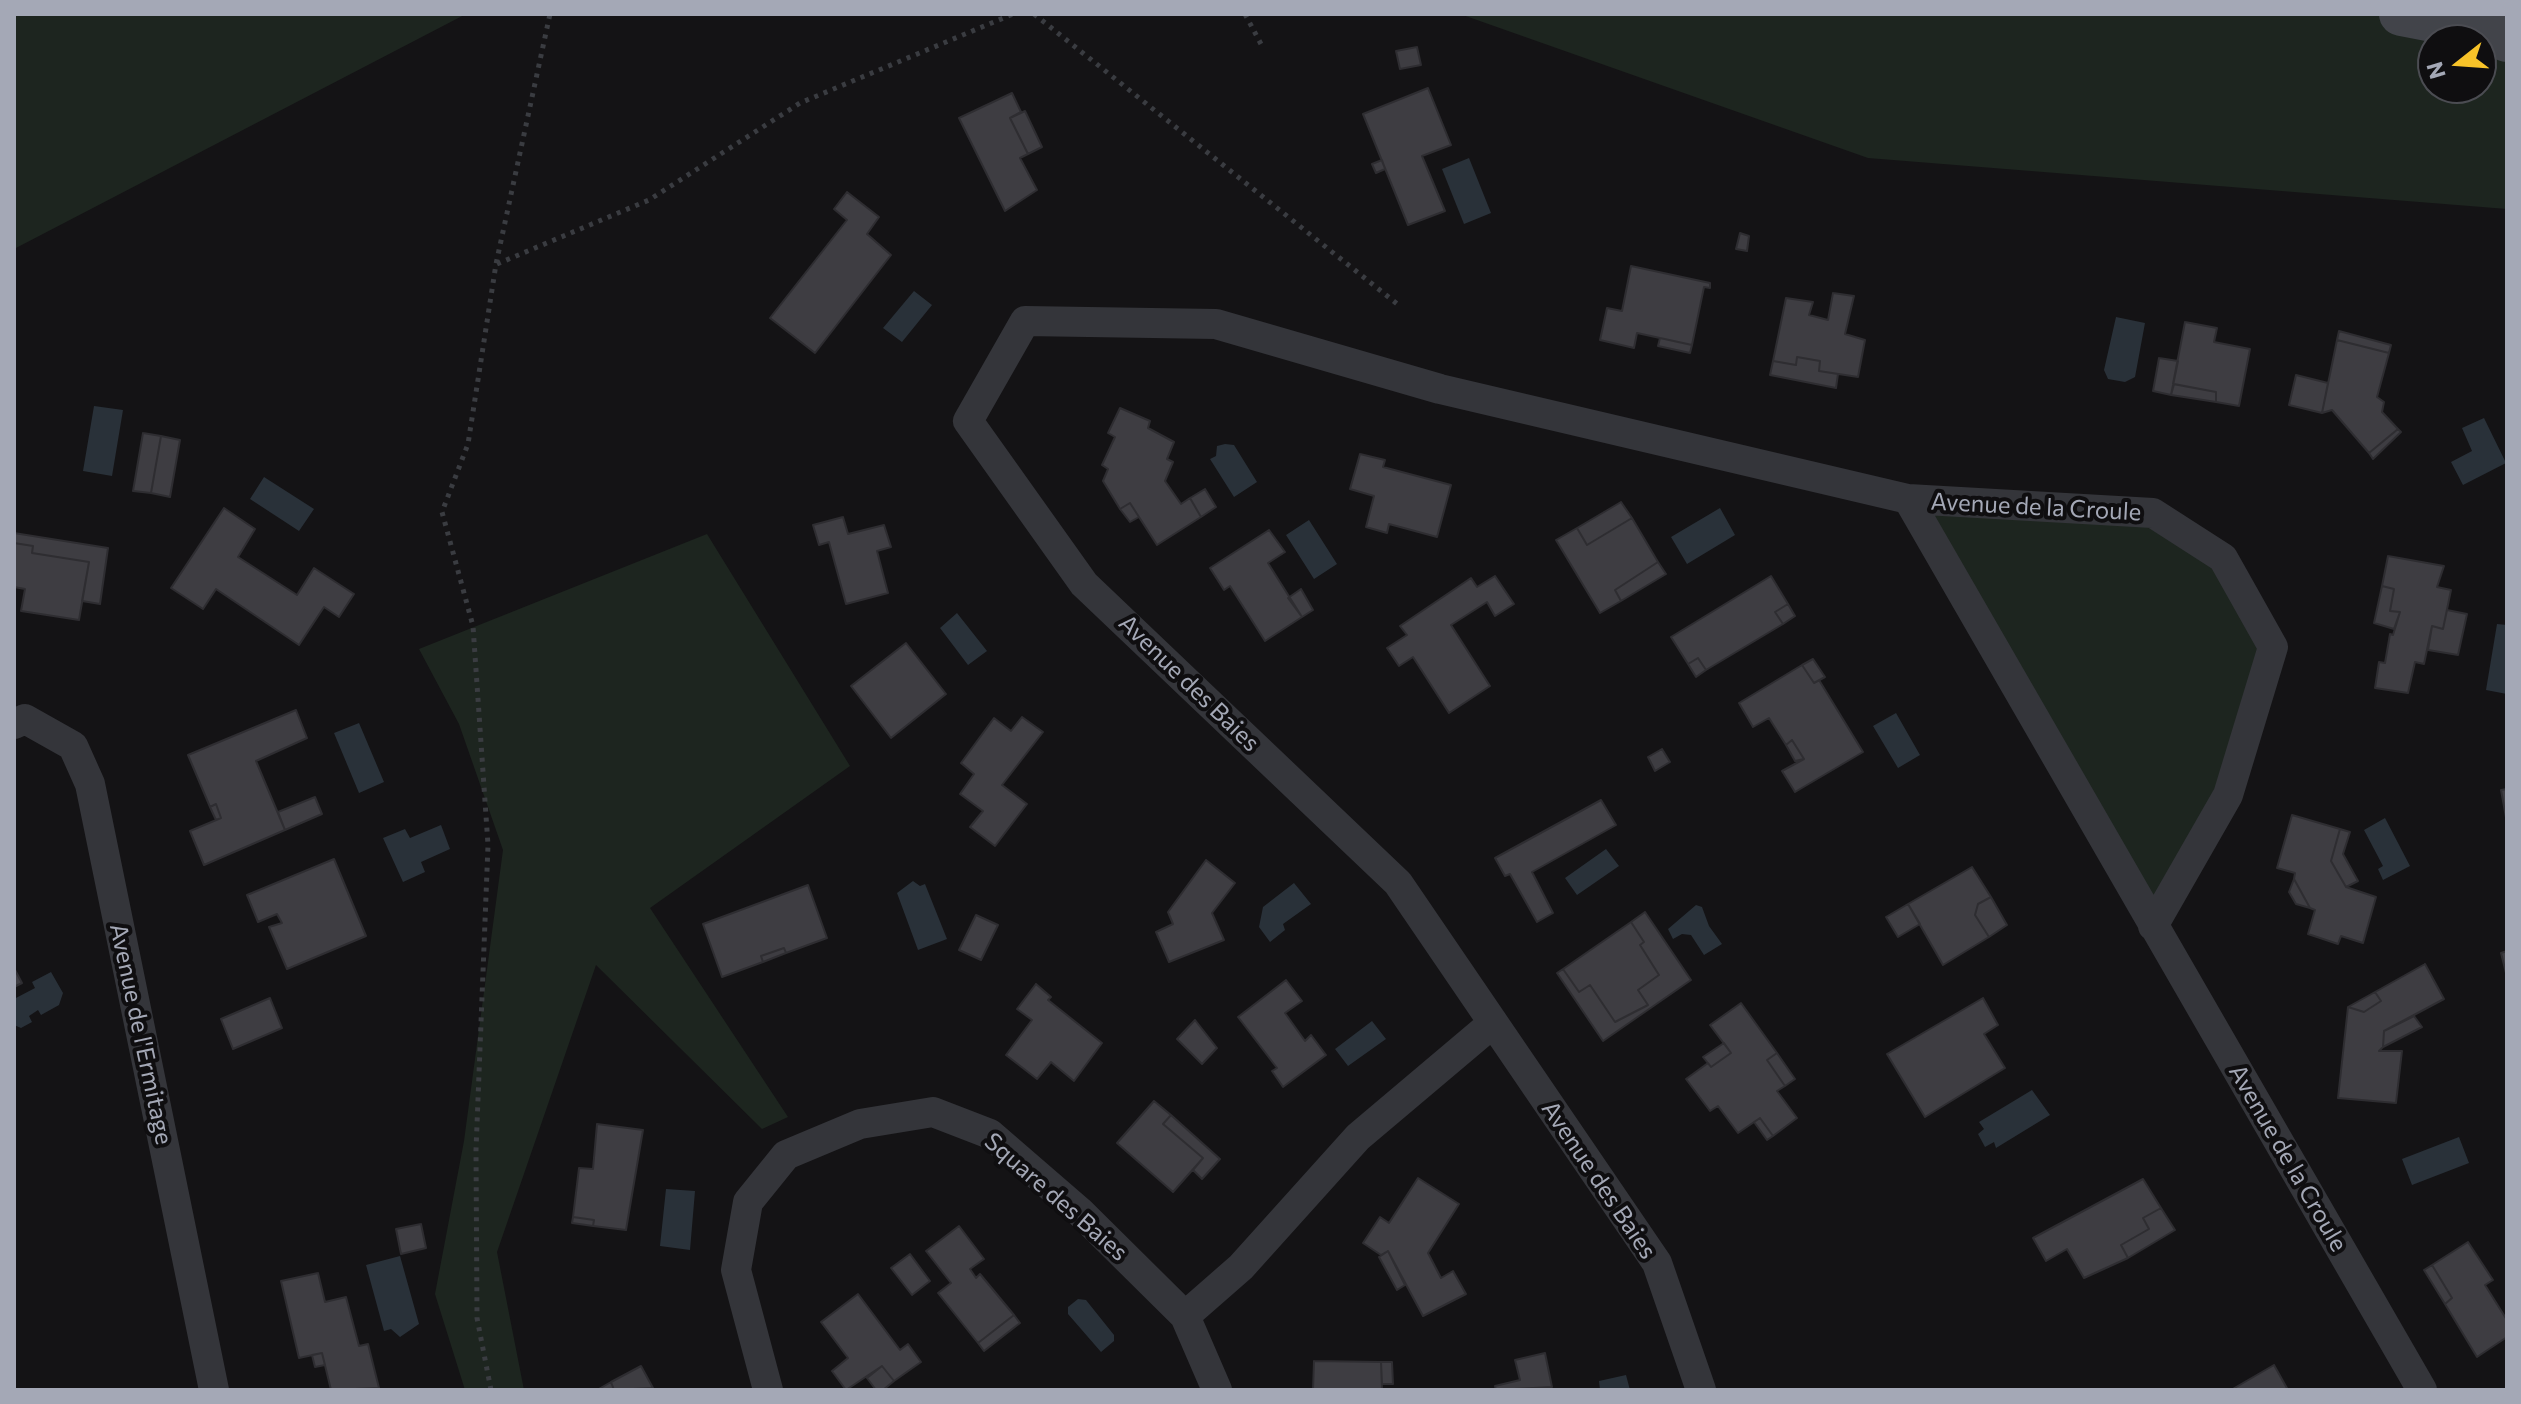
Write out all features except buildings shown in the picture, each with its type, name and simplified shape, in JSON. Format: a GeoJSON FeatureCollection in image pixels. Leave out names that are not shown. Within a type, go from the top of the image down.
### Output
{"type":"FeatureCollection","features":[{"type":"Feature","properties":{"kind":"main road"},"geometry":{"type":"LineString","coordinates":[[2401,14],[2484,30],[2507,40]]}},
{"type":"Feature","properties":{"kind":"street","name":"Avenue des Baies"},"geometry":{"type":"LineString","coordinates":[[1440,389],[1216,324],[1025,321],[968,421],[1084,584],[1398,883],[1657,1263],[1701,1390]]}},
{"type":"Feature","properties":{"kind":"street","name":"Avenue de la Croule"},"geometry":{"type":"LineString","coordinates":[[1440,389],[1908,499],[2153,513],[2223,558],[2273,647],[2228,795],[2153,926]]}},
{"type":"Feature","properties":{"kind":"street","name":"Avenue de la Croule"},"geometry":{"type":"LineString","coordinates":[[1908,499],[2422,1390]]}},
{"type":"Feature","properties":{"kind":"street","name":"Avenue de l'Ermitage"},"geometry":{"type":"LineString","coordinates":[[14,724],[25,719],[73,746],[90,784],[214,1390]]}},
{"type":"Feature","properties":{"kind":"street"},"geometry":{"type":"LineString","coordinates":[[1185,1316],[1241,1267],[1358,1137],[1493,1023]]}},
{"type":"Feature","properties":{"kind":"street","name":"Square des Baies"},"geometry":{"type":"LineString","coordinates":[[768,1390],[736,1270],[748,1202],[786,1155],[860,1124],[933,1112],[990,1134],[1079,1211],[1185,1316],[1217,1390]]}},
{"type":"Feature","properties":{"kind":"path"},"geometry":{"type":"LineString","coordinates":[[491,1390],[477,1318],[476,1150],[488,845],[473,626],[442,512],[468,444],[496,264],[550,14]]}},
{"type":"Feature","properties":{"kind":"path"},"geometry":{"type":"LineString","coordinates":[[496,264],[649,200],[800,103],[1013,14]]}},
{"type":"Feature","properties":{"kind":"path"},"geometry":{"type":"LineString","coordinates":[[1034,14],[1401,307]]}},
{"type":"Feature","properties":{"kind":"path"},"geometry":{"type":"LineString","coordinates":[[1245,14],[1262,46]]}},
{"type":"Feature","properties":{"kind":"shaded area"},"geometry":{"type":"Polygon","coordinates":[[[14,14],[466,14],[14,249],[14,14]]]}},
{"type":"Feature","properties":{"kind":"shaded area"},"geometry":{"type":"Polygon","coordinates":[[[1460,14],[2507,14],[2507,209],[1868,158],[1460,14]]]}},
{"type":"Feature","properties":{"kind":"shaded area"},"geometry":{"type":"Polygon","coordinates":[[[1469,158],[1491,213],[1464,224],[1442,169],[1469,158]]]}},
{"type":"Feature","properties":{"kind":"shaded area"},"geometry":{"type":"Polygon","coordinates":[[[914,291],[932,305],[902,342],[883,328],[914,291]]]}},
{"type":"Feature","properties":{"kind":"shaded area"},"geometry":{"type":"Polygon","coordinates":[[[2116,317],[2145,323],[2135,377],[2125,382],[2108,379],[2104,370],[2116,317]]]}},
{"type":"Feature","properties":{"kind":"shaded area"},"geometry":{"type":"Polygon","coordinates":[[[94,406],[123,410],[112,476],[83,471],[94,406]]]}},
{"type":"Feature","properties":{"kind":"shaded area"},"geometry":{"type":"Polygon","coordinates":[[[2484,418],[2506,463],[2463,485],[2451,462],[2472,451],[2462,428],[2484,418]]]}},
{"type":"Feature","properties":{"kind":"shaded area"},"geometry":{"type":"Polygon","coordinates":[[[1234,445],[1257,482],[1234,497],[1210,459],[1216,456],[1217,446],[1234,445]]]}},
{"type":"Feature","properties":{"kind":"shaded area"},"geometry":{"type":"Polygon","coordinates":[[[264,477],[314,509],[299,531],[250,499],[264,477]]]}},
{"type":"Feature","properties":{"kind":"shaded area"},"geometry":{"type":"Polygon","coordinates":[[[1910,500],[2153,515],[2221,559],[2271,648],[2226,793],[2153,919],[1910,500]]]}},
{"type":"Feature","properties":{"kind":"shaded area"},"geometry":{"type":"Polygon","coordinates":[[[1720,508],[1735,535],[1687,564],[1671,537],[1720,508]]]}},
{"type":"Feature","properties":{"kind":"shaded area"},"geometry":{"type":"Polygon","coordinates":[[[1309,520],[1337,564],[1314,579],[1286,535],[1309,520]]]}},
{"type":"Feature","properties":{"kind":"shaded area"},"geometry":{"type":"Polygon","coordinates":[[[707,534],[850,766],[650,908],[788,1117],[762,1129],[596,965],[497,1252],[524,1390],[465,1390],[435,1294],[464,1141],[503,850],[459,724],[419,649],[707,534]]]}},
{"type":"Feature","properties":{"kind":"shaded area"},"geometry":{"type":"Polygon","coordinates":[[[957,613],[987,651],[968,665],[940,628],[957,613]]]}},
{"type":"Feature","properties":{"kind":"shaded area"},"geometry":{"type":"Polygon","coordinates":[[[2497,624],[2507,625],[2507,694],[2486,690],[2497,624]]]}},
{"type":"Feature","properties":{"kind":"shaded area"},"geometry":{"type":"Polygon","coordinates":[[[1896,713],[1920,755],[1898,768],[1873,726],[1896,713]]]}},
{"type":"Feature","properties":{"kind":"shaded area"},"geometry":{"type":"Polygon","coordinates":[[[359,723],[384,782],[359,793],[334,733],[359,723]]]}},
{"type":"Feature","properties":{"kind":"shaded area"},"geometry":{"type":"Polygon","coordinates":[[[2385,818],[2410,866],[2383,880],[2378,869],[2383,866],[2364,830],[2385,818]]]}},
{"type":"Feature","properties":{"kind":"shaded area"},"geometry":{"type":"Polygon","coordinates":[[[441,825],[450,849],[421,862],[425,872],[403,882],[383,838],[405,829],[410,838],[441,825]]]}},
{"type":"Feature","properties":{"kind":"shaded area"},"geometry":{"type":"Polygon","coordinates":[[[1606,849],[1619,866],[1577,895],[1565,878],[1606,849]]]}},
{"type":"Feature","properties":{"kind":"shaded area"},"geometry":{"type":"Polygon","coordinates":[[[913,881],[920,886],[925,884],[947,939],[918,950],[897,893],[913,881]]]}},
{"type":"Feature","properties":{"kind":"shaded area"},"geometry":{"type":"Polygon","coordinates":[[[1294,883],[1311,904],[1283,924],[1285,930],[1270,942],[1259,927],[1263,907],[1294,883]]]}},
{"type":"Feature","properties":{"kind":"shaded area"},"geometry":{"type":"Polygon","coordinates":[[[1696,905],[1702,907],[1709,926],[1722,944],[1704,955],[1691,935],[1682,934],[1673,939],[1668,929],[1696,905]]]}},
{"type":"Feature","properties":{"kind":"shaded area"},"geometry":{"type":"Polygon","coordinates":[[[51,972],[63,993],[59,1005],[41,1015],[38,1010],[29,1016],[32,1022],[21,1028],[14,1025],[14,999],[35,988],[32,982],[51,972]]]}},
{"type":"Feature","properties":{"kind":"shaded area"},"geometry":{"type":"Polygon","coordinates":[[[1372,1021],[1386,1039],[1348,1066],[1335,1049],[1372,1021]]]}},
{"type":"Feature","properties":{"kind":"shaded area"},"geometry":{"type":"Polygon","coordinates":[[[2032,1090],[2050,1115],[1996,1148],[1994,1142],[1985,1147],[1978,1134],[1984,1129],[1979,1122],[2032,1090]]]}},
{"type":"Feature","properties":{"kind":"shaded area"},"geometry":{"type":"Polygon","coordinates":[[[2459,1137],[2469,1163],[2412,1185],[2402,1159],[2459,1137]]]}},
{"type":"Feature","properties":{"kind":"shaded area"},"geometry":{"type":"Polygon","coordinates":[[[666,1189],[695,1191],[690,1250],[660,1246],[666,1189]]]}},
{"type":"Feature","properties":{"kind":"shaded area"},"geometry":{"type":"Polygon","coordinates":[[[400,1256],[419,1324],[400,1337],[391,1329],[384,1331],[366,1265],[400,1256]]]}},
{"type":"Feature","properties":{"kind":"shaded area"},"geometry":{"type":"Polygon","coordinates":[[[1078,1299],[1086,1300],[1114,1335],[1114,1341],[1101,1352],[1068,1314],[1068,1307],[1078,1299]]]}},
{"type":"Feature","properties":{"kind":"shaded area"},"geometry":{"type":"Polygon","coordinates":[[[1626,1375],[1630,1390],[1600,1390],[1599,1381],[1626,1375]]]}}]}
